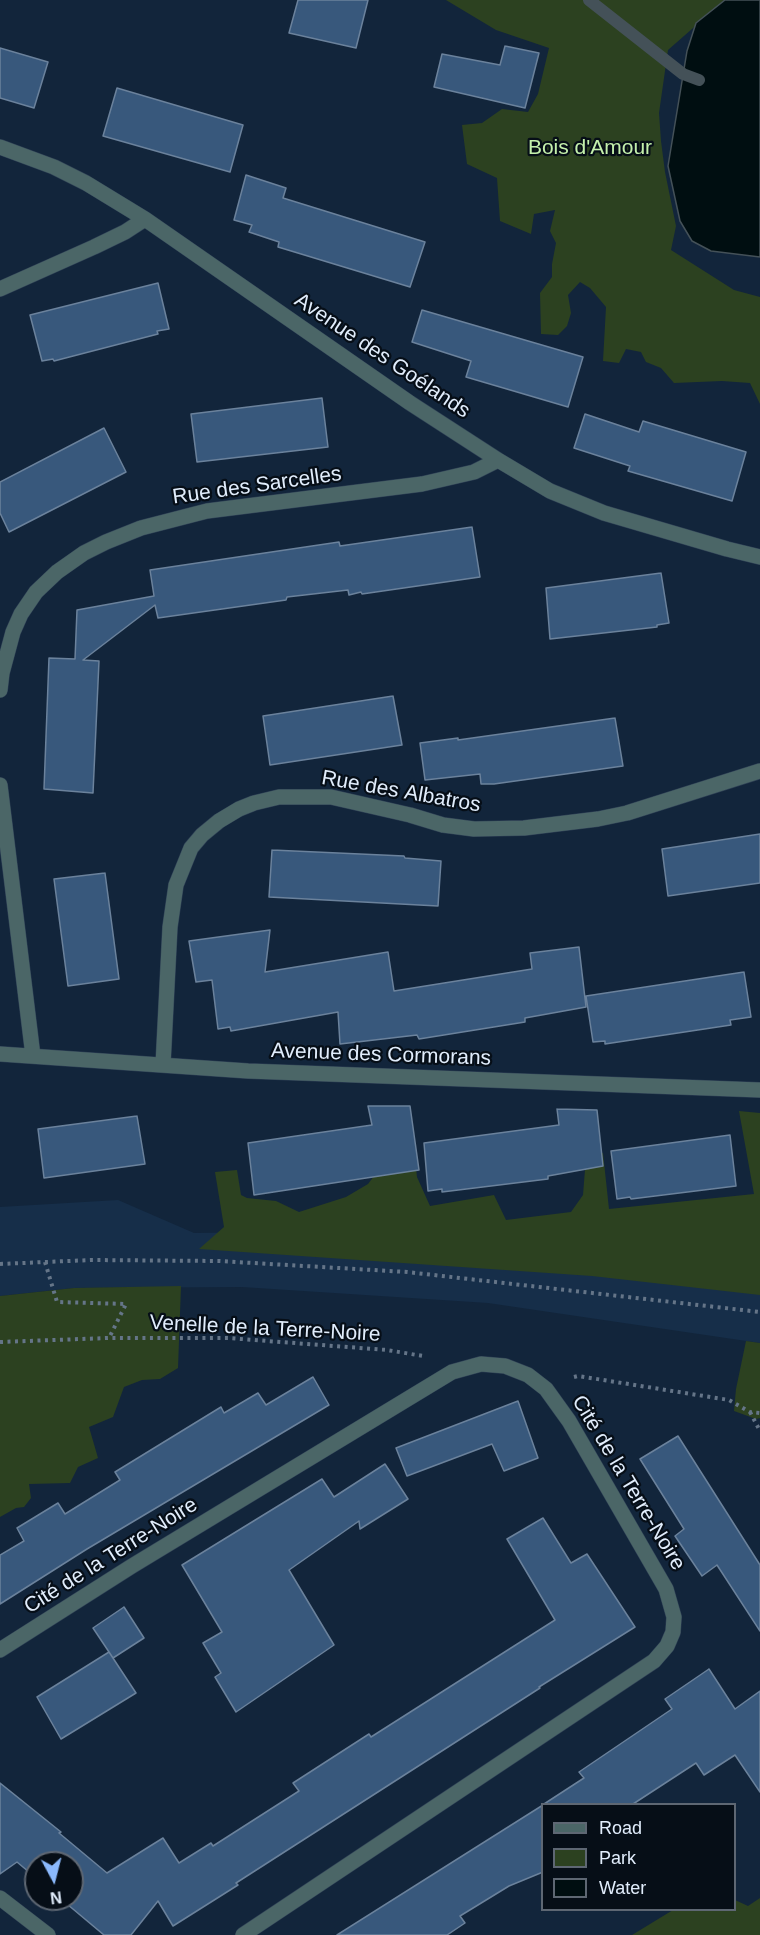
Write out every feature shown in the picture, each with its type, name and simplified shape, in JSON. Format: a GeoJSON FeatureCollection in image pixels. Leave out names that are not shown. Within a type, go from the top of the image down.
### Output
{"type":"FeatureCollection","features":[{"type":"Feature","properties":{"kind":"street","name":"Avenue des Goélands"},"geometry":{"type":"LineString","coordinates":[[0,147],[62,171],[145,219],[400,396],[498,460],[550,490],[604,513],[760,557]]}},
{"type":"Feature","properties":{"kind":"street"},"geometry":{"type":"LineString","coordinates":[[0,289],[115,237],[145,219]]}},
{"type":"Feature","properties":{"kind":"street","name":"Rue des Sarcelles"},"geometry":{"type":"LineString","coordinates":[[0,690],[13,632],[21,614],[36,592],[57,572],[84,553],[106,542],[141,528],[207,511],[422,484],[474,472],[498,460]]}},
{"type":"Feature","properties":{"kind":"street","name":"Rue des Albatros"},"geometry":{"type":"LineString","coordinates":[[163,1065],[170,927],[176,885],[192,848],[201,835],[239,809],[279,797],[331,797],[411,814],[443,825],[474,829],[524,828],[627,813],[760,771]]}},
{"type":"Feature","properties":{"kind":"street"},"geometry":{"type":"LineString","coordinates":[[0,785],[33,1056]]}},
{"type":"Feature","properties":{"kind":"street","name":"Avenue des Cormorans"},"geometry":{"type":"LineString","coordinates":[[0,1054],[248,1071],[760,1090]]}},
{"type":"Feature","properties":{"kind":"street","name":"Cité de la Terre-Noire"},"geometry":{"type":"LineString","coordinates":[[0,1650],[132,1566],[453,1372],[481,1364],[505,1366],[528,1375],[546,1389],[569,1420],[666,1589],[674,1617],[673,1632],[668,1646],[654,1661],[243,1935]]}},
{"type":"Feature","properties":{"kind":"street"},"geometry":{"type":"LineString","coordinates":[[0,1898],[48,1935]]}},
{"type":"Feature","properties":{"kind":"path"},"geometry":{"type":"LineString","coordinates":[[0,1264],[219,1261],[407,1272],[760,1312]]}},
{"type":"Feature","properties":{"kind":"path"},"geometry":{"type":"LineString","coordinates":[[45,1262],[57,1302],[126,1304],[108,1338]]}},
{"type":"Feature","properties":{"kind":"path","name":"Venelle de la Terre-Noire"},"geometry":{"type":"LineString","coordinates":[[0,1342],[108,1338],[228,1338],[387,1350],[428,1356],[453,1372]]}},
{"type":"Feature","properties":{"kind":"path"},"geometry":{"type":"LineString","coordinates":[[546,1389],[578,1376],[729,1400],[750,1412],[760,1413]]}},
{"type":"Feature","properties":{"kind":"path"},"geometry":{"type":"LineString","coordinates":[[750,1412],[760,1431]]}},
{"type":"Feature","properties":{"kind":"shaded area"},"geometry":{"type":"Polygon","coordinates":[[[118,1200],[194,1233],[272,1232],[760,1286],[760,1343],[488,1303],[242,1287],[74,1288],[0,1296],[0,1207],[118,1200]]]}},
{"type":"Feature","properties":{"kind":"green space","name":"Bois d'Amour"},"geometry":{"type":"Polygon","coordinates":[[[446,0],[725,0],[668,50],[659,113],[661,141],[676,226],[671,250],[734,290],[760,297],[760,404],[750,383],[722,381],[674,383],[661,368],[646,362],[641,352],[626,349],[619,363],[603,361],[606,307],[590,288],[580,282],[568,295],[571,313],[567,326],[558,335],[541,334],[540,293],[552,277],[556,243],[550,231],[555,210],[534,214],[531,234],[500,221],[497,178],[467,164],[462,125],[482,123],[502,109],[528,112],[538,94],[549,48],[496,30],[446,0]]]}},
{"type":"Feature","properties":{"kind":"green space"},"geometry":{"type":"Polygon","coordinates":[[[739,1111],[760,1113],[760,1295],[592,1276],[199,1249],[224,1227],[215,1172],[237,1170],[241,1195],[247,1198],[276,1201],[299,1212],[346,1197],[368,1184],[389,1156],[414,1151],[417,1177],[430,1206],[494,1195],[506,1220],[571,1212],[583,1195],[586,1157],[603,1153],[609,1209],[754,1194],[739,1111]]]}},
{"type":"Feature","properties":{"kind":"green space"},"geometry":{"type":"Polygon","coordinates":[[[181,1286],[178,1368],[160,1379],[142,1380],[124,1387],[113,1417],[89,1427],[98,1458],[78,1467],[70,1483],[29,1484],[31,1498],[24,1507],[16,1508],[0,1517],[0,1296],[74,1288],[181,1286]]]}},
{"type":"Feature","properties":{"kind":"green space"},"geometry":{"type":"Polygon","coordinates":[[[746,1341],[760,1343],[760,1418],[756,1419],[734,1411],[746,1341]]]}},
{"type":"Feature","properties":{"kind":"green space"},"geometry":{"type":"Polygon","coordinates":[[[760,1898],[760,1935],[632,1935],[671,1911],[736,1911],[736,1900],[748,1906],[760,1898]]]}},
{"type":"Feature","properties":{"kind":"water"},"geometry":{"type":"Polygon","coordinates":[[[725,0],[760,0],[760,257],[711,251],[692,241],[680,221],[668,166],[687,51],[696,23],[725,0]]]}},
{"type":"Feature","properties":{"kind":"building"},"geometry":{"type":"Polygon","coordinates":[[[298,0],[368,0],[356,48],[289,33],[298,0]]]}},
{"type":"Feature","properties":{"kind":"building"},"geometry":{"type":"Polygon","coordinates":[[[505,46],[539,53],[525,108],[434,87],[442,54],[500,65],[505,46]]]}},
{"type":"Feature","properties":{"kind":"building"},"geometry":{"type":"Polygon","coordinates":[[[0,48],[48,62],[34,108],[0,98],[0,48]]]}},
{"type":"Feature","properties":{"kind":"building"},"geometry":{"type":"Polygon","coordinates":[[[117,88],[243,125],[230,172],[103,136],[117,88]]]}},
{"type":"Feature","properties":{"kind":"building"},"geometry":{"type":"Polygon","coordinates":[[[246,175],[286,188],[283,198],[425,242],[410,287],[278,247],[279,242],[249,232],[252,225],[234,220],[246,175]]]}},
{"type":"Feature","properties":{"kind":"building"},"geometry":{"type":"Polygon","coordinates":[[[158,283],[169,329],[157,331],[158,334],[54,361],[53,359],[42,361],[30,315],[158,283]]]}},
{"type":"Feature","properties":{"kind":"building"},"geometry":{"type":"Polygon","coordinates":[[[422,310],[583,357],[568,407],[466,377],[471,361],[412,342],[422,310]]]}},
{"type":"Feature","properties":{"kind":"building"},"geometry":{"type":"Polygon","coordinates":[[[322,398],[328,447],[197,462],[191,414],[322,398]]]}},
{"type":"Feature","properties":{"kind":"building"},"geometry":{"type":"Polygon","coordinates":[[[585,414],[639,432],[643,421],[746,452],[732,501],[628,471],[630,466],[574,448],[585,414]]]}},
{"type":"Feature","properties":{"kind":"building"},"geometry":{"type":"Polygon","coordinates":[[[104,428],[126,472],[9,532],[0,513],[0,482],[104,428]]]}},
{"type":"Feature","properties":{"kind":"building"},"geometry":{"type":"Polygon","coordinates":[[[472,527],[480,577],[362,594],[361,592],[349,595],[348,590],[287,597],[286,600],[158,618],[155,605],[83,660],[99,661],[93,793],[44,789],[49,658],[75,659],[77,610],[154,596],[150,570],[339,542],[340,546],[472,527]]]}},
{"type":"Feature","properties":{"kind":"building"},"geometry":{"type":"Polygon","coordinates":[[[661,573],[669,623],[657,625],[657,627],[550,639],[546,588],[661,573]]]}},
{"type":"Feature","properties":{"kind":"building"},"geometry":{"type":"Polygon","coordinates":[[[393,696],[402,745],[270,765],[263,716],[393,696]]]}},
{"type":"Feature","properties":{"kind":"building"},"geometry":{"type":"Polygon","coordinates":[[[615,718],[623,766],[494,784],[481,784],[480,774],[425,780],[420,743],[458,738],[458,740],[615,718]]]}},
{"type":"Feature","properties":{"kind":"building"},"geometry":{"type":"Polygon","coordinates":[[[760,834],[760,883],[668,896],[662,849],[760,834]]]}},
{"type":"Feature","properties":{"kind":"building"},"geometry":{"type":"Polygon","coordinates":[[[272,850],[404,856],[405,858],[441,861],[438,906],[269,897],[272,850]]]}},
{"type":"Feature","properties":{"kind":"building"},"geometry":{"type":"Polygon","coordinates":[[[105,873],[119,979],[68,986],[54,879],[105,873]]]}},
{"type":"Feature","properties":{"kind":"building"},"geometry":{"type":"Polygon","coordinates":[[[270,930],[265,972],[388,952],[394,991],[532,969],[530,953],[579,947],[586,1007],[525,1018],[525,1022],[419,1039],[417,1035],[340,1044],[338,1012],[231,1031],[230,1027],[218,1029],[212,980],[196,982],[189,941],[270,930]]]}},
{"type":"Feature","properties":{"kind":"building"},"geometry":{"type":"Polygon","coordinates":[[[744,972],[751,1017],[730,1020],[731,1025],[605,1044],[605,1041],[593,1042],[586,996],[744,972]]]}},
{"type":"Feature","properties":{"kind":"building"},"geometry":{"type":"Polygon","coordinates":[[[368,1106],[410,1106],[419,1170],[254,1195],[248,1143],[372,1125],[368,1106]]]}},
{"type":"Feature","properties":{"kind":"building"},"geometry":{"type":"Polygon","coordinates":[[[557,1109],[597,1110],[603,1166],[548,1176],[548,1179],[442,1192],[442,1189],[428,1191],[424,1143],[559,1125],[557,1109]]]}},
{"type":"Feature","properties":{"kind":"building"},"geometry":{"type":"Polygon","coordinates":[[[137,1116],[145,1164],[44,1178],[38,1129],[137,1116]]]}},
{"type":"Feature","properties":{"kind":"building"},"geometry":{"type":"Polygon","coordinates":[[[730,1135],[736,1186],[617,1199],[611,1151],[730,1135]]]}},
{"type":"Feature","properties":{"kind":"building"},"geometry":{"type":"Polygon","coordinates":[[[313,1377],[329,1405],[87,1549],[0,1604],[0,1555],[24,1541],[17,1528],[58,1503],[65,1514],[120,1480],[115,1472],[221,1407],[224,1413],[258,1393],[266,1405],[313,1377]]]}},
{"type":"Feature","properties":{"kind":"building"},"geometry":{"type":"Polygon","coordinates":[[[518,1401],[538,1458],[504,1471],[492,1444],[407,1476],[396,1448],[518,1401]]]}},
{"type":"Feature","properties":{"kind":"building"},"geometry":{"type":"Polygon","coordinates":[[[678,1436],[760,1565],[760,1631],[717,1565],[702,1576],[675,1536],[684,1529],[640,1459],[678,1436]]]}},
{"type":"Feature","properties":{"kind":"building"},"geometry":{"type":"Polygon","coordinates":[[[385,1464],[408,1499],[360,1529],[359,1521],[289,1570],[334,1645],[236,1712],[215,1677],[221,1673],[203,1643],[222,1632],[182,1565],[322,1479],[334,1497],[385,1464]]]}},
{"type":"Feature","properties":{"kind":"building"},"geometry":{"type":"Polygon","coordinates":[[[543,1518],[571,1563],[587,1554],[635,1627],[236,1883],[238,1885],[173,1926],[158,1901],[131,1935],[104,1935],[75,1911],[84,1911],[84,1854],[107,1873],[163,1838],[179,1863],[211,1843],[213,1846],[299,1791],[293,1783],[369,1734],[371,1737],[555,1620],[507,1539],[543,1518]]]}},
{"type":"Feature","properties":{"kind":"building"},"geometry":{"type":"Polygon","coordinates":[[[124,1607],[144,1638],[113,1658],[93,1628],[124,1607]]]}},
{"type":"Feature","properties":{"kind":"building"},"geometry":{"type":"Polygon","coordinates":[[[109,1652],[136,1693],[61,1739],[37,1697],[109,1652]]]}},
{"type":"Feature","properties":{"kind":"building"},"geometry":{"type":"Polygon","coordinates":[[[709,1669],[735,1709],[760,1691],[760,1792],[735,1755],[704,1775],[696,1763],[635,1803],[546,1803],[584,1778],[579,1772],[672,1709],[665,1699],[709,1669]]]}},
{"type":"Feature","properties":{"kind":"building"},"geometry":{"type":"Polygon","coordinates":[[[0,1783],[61,1832],[59,1833],[81,1851],[24,1851],[24,1868],[17,1862],[0,1874],[0,1783]]]}},
{"type":"Feature","properties":{"kind":"building"},"geometry":{"type":"Polygon","coordinates":[[[541,1806],[541,1873],[509,1886],[460,1916],[465,1923],[447,1935],[337,1935],[541,1806]]]}},
{"type":"Feature","properties":{"kind":"waterway"},"geometry":{"type":"LineString","coordinates":[[589,0],[683,74],[699,80]]}}]}
